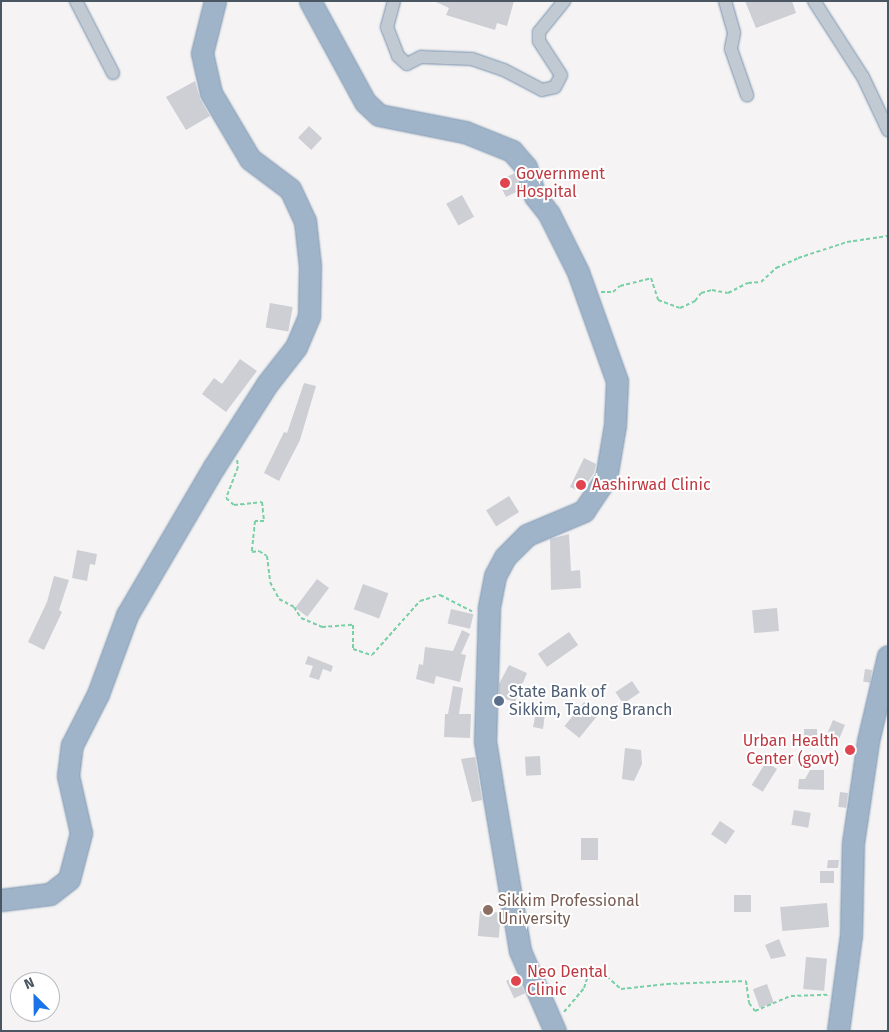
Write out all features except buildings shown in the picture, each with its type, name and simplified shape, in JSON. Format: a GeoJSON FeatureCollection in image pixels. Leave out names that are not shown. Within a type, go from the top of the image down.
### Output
{"type":"FeatureCollection","features":[{"type":"Feature","properties":{"kind":"highway"},"geometry":{"type":"LineString","coordinates":[[1,900],[50,894],[68,879],[81,833],[68,776],[72,745],[98,694],[123,624],[214,466],[267,384],[296,347],[309,316],[310,266],[305,221],[290,189],[250,159],[211,93],[202,53],[215,1]]}},
{"type":"Feature","properties":{"kind":"highway"},"geometry":{"type":"LineString","coordinates":[[310,1],[365,102],[379,115],[465,132],[512,150],[526,167],[535,196],[549,214],[578,272],[617,382],[615,425],[606,478],[584,511],[527,535],[505,557],[495,576],[489,608],[485,741],[520,951],[554,1029]]}},
{"type":"Feature","properties":{"kind":"highway"},"geometry":{"type":"LineString","coordinates":[[838,1031],[851,935],[853,843],[868,741],[888,656]]}},
{"type":"Feature","properties":{"kind":"street"},"geometry":{"type":"LineString","coordinates":[[76,1],[113,73]]}},
{"type":"Feature","properties":{"kind":"street"},"geometry":{"type":"LineString","coordinates":[[394,1],[387,27],[398,56],[407,64],[420,57],[472,59],[504,70],[542,90],[555,86],[561,75],[539,40],[539,32],[564,1]]}},
{"type":"Feature","properties":{"kind":"street"},"geometry":{"type":"LineString","coordinates":[[725,1],[734,33],[732,49],[747,95]]}},
{"type":"Feature","properties":{"kind":"street"},"geometry":{"type":"LineString","coordinates":[[814,1],[863,77],[888,130]]}},
{"type":"Feature","properties":{"kind":"path"},"geometry":{"type":"LineString","coordinates":[[589,303],[597,291],[613,292],[620,286],[651,278],[658,300],[680,308],[695,301],[701,293],[712,290],[728,293],[748,283],[760,282],[776,268],[798,258],[847,242],[888,236]]}},
{"type":"Feature","properties":{"kind":"path"},"geometry":{"type":"LineString","coordinates":[[237,457],[238,468],[226,498],[234,505],[262,502],[264,522],[255,521],[252,552],[259,551],[267,556],[270,582],[279,599],[294,607],[301,618],[322,627],[353,624],[353,649],[372,655],[420,601],[440,595],[464,609],[477,612],[489,608]]}},
{"type":"Feature","properties":{"kind":"path"},"geometry":{"type":"LineString","coordinates":[[554,1029],[584,988],[590,969],[602,972],[621,989],[667,984],[746,982],[750,1003],[755,1011],[791,996],[818,993],[843,997]]}},
{"type":"Feature","properties":{"kind":"place","name":"Government Hospital"},"geometry":{"type":"Point","coordinates":[505,183]}},
{"type":"Feature","properties":{"kind":"place","name":"Aashirwad Clinic"},"geometry":{"type":"Point","coordinates":[581,485]}},
{"type":"Feature","properties":{"kind":"place","name":"State Bank of Sikkim, Tadong Branch"},"geometry":{"type":"Point","coordinates":[499,701]}},
{"type":"Feature","properties":{"kind":"place","name":"Urban Health Center (govt)"},"geometry":{"type":"Point","coordinates":[850,750]}},
{"type":"Feature","properties":{"kind":"place","name":"Sikkim Professional University"},"geometry":{"type":"Point","coordinates":[488,910]}},
{"type":"Feature","properties":{"kind":"place","name":"Neo Dental Clinic"},"geometry":{"type":"Point","coordinates":[516,981]}}]}
